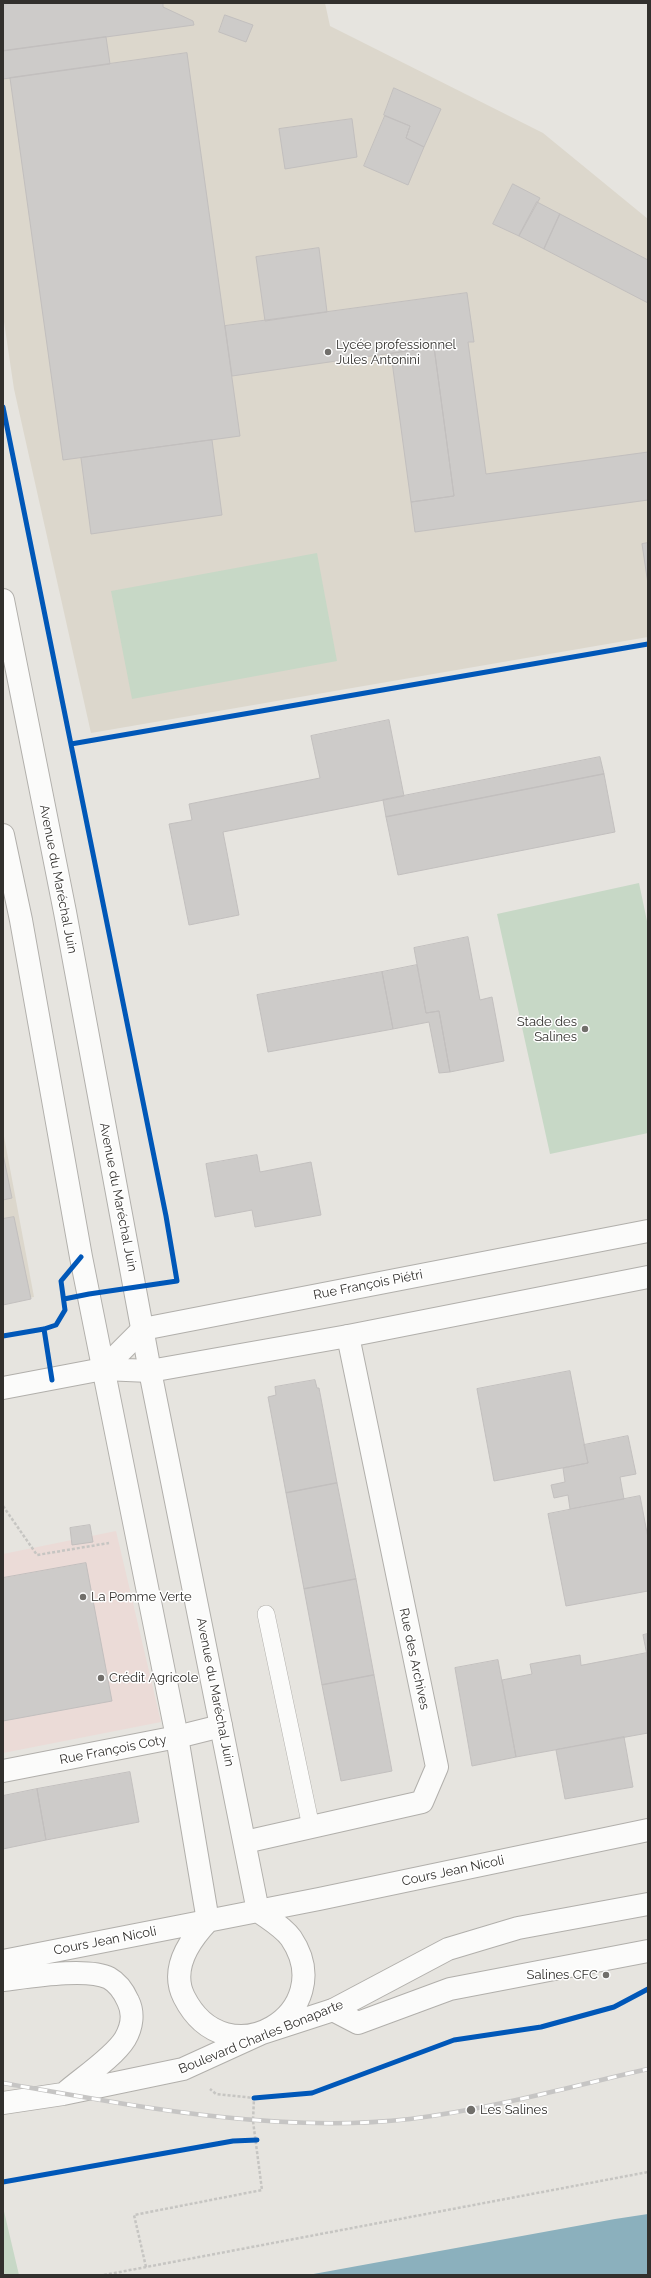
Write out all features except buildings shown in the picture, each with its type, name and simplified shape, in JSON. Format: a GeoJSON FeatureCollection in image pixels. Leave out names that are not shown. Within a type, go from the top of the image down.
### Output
{"type":"FeatureCollection","features":[{"type":"Feature","properties":{"kind":"main road","name":"Avenue du Maréchal Juin"},"geometry":{"type":"LineString","coordinates":[[3,600],[65,912],[150,1371],[258,1911]]}},
{"type":"Feature","properties":{"kind":"main road"},"geometry":{"type":"LineString","coordinates":[[3,835],[22,928],[103,1369],[177,1738],[208,1922]]}},
{"type":"Feature","properties":{"kind":"main road","name":"Rue François Piétri"},"geometry":{"type":"LineString","coordinates":[[143,1329],[648,1231]]}},
{"type":"Feature","properties":{"kind":"main road"},"geometry":{"type":"LineString","coordinates":[[3,1388],[103,1369],[150,1371],[348,1336],[648,1277]]}},
{"type":"Feature","properties":{"kind":"main road"},"geometry":{"type":"LineString","coordinates":[[103,1369],[143,1329]]}},
{"type":"Feature","properties":{"kind":"main road","name":"Rue des Archives"},"geometry":{"type":"LineString","coordinates":[[245,1842],[422,1802],[437,1767],[348,1336]]}},
{"type":"Feature","properties":{"kind":"main road","name":"Rue François Coty"},"geometry":{"type":"LineString","coordinates":[[3,1771],[177,1738],[221,1726]]}},
{"type":"Feature","properties":{"kind":"main road","name":"Cours Jean Nicoli"},"geometry":{"type":"LineString","coordinates":[[258,1911],[648,1830]]}},
{"type":"Feature","properties":{"kind":"main road","name":"Boulevard Charles Bonaparte"},"geometry":{"type":"LineString","coordinates":[[3,2103],[63,2094],[183,2070],[262,2033],[333,2010],[448,1949],[518,1928],[648,1904]]}},
{"type":"Feature","properties":{"kind":"main road"},"geometry":{"type":"LineString","coordinates":[[258,1911],[290,1937],[300,1954],[303,1973],[301,1992],[293,2010],[280,2024],[262,2033],[243,2037],[223,2034],[205,2025],[191,2011],[182,1993],[180,1974],[183,1954],[194,1937],[208,1922],[258,1911]]}},
{"type":"Feature","properties":{"kind":"main road","name":"Cours Jean Nicoli"},"geometry":{"type":"LineString","coordinates":[[3,1961],[208,1922]]}},
{"type":"Feature","properties":{"kind":"main road"},"geometry":{"type":"LineString","coordinates":[[333,2010],[358,2023],[450,1989],[648,1951]]}},
{"type":"Feature","properties":{"kind":"main road"},"geometry":{"type":"LineString","coordinates":[[3,1980],[84,1973],[108,1978],[123,1991],[131,2008],[131,2023],[124,2039],[103,2062],[63,2094]]}},
{"type":"Feature","properties":{"kind":"lane"},"geometry":{"type":"LineString","coordinates":[[266,1614],[311,1827]]}},
{"type":"Feature","properties":{"kind":"path"},"geometry":{"type":"LineString","coordinates":[[3,1506],[37,1554],[137,1539]]}},
{"type":"Feature","properties":{"kind":"path"},"geometry":{"type":"LineString","coordinates":[[146,2267],[134,2215],[262,2190],[257,2140],[253,2120],[254,2098]]}},
{"type":"Feature","properties":{"kind":"path"},"geometry":{"type":"LineString","coordinates":[[249,2140],[257,2140]]}},
{"type":"Feature","properties":{"kind":"path"},"geometry":{"type":"LineString","coordinates":[[104,2275],[648,2172]]}},
{"type":"Feature","properties":{"kind":"shaded area","name":"Lycée professionnel Jules Antonini"},"geometry":{"type":"Polygon","coordinates":[[[3,3],[325,3],[330,26],[543,133],[648,219],[648,637],[91,733],[14,389],[3,315],[3,3]]]}},
{"type":"Feature","properties":{"kind":"shaded area"},"geometry":{"type":"Polygon","coordinates":[[[3,1131],[34,1297],[3,1302],[3,1131]]]}},
{"type":"Feature","properties":{"kind":"shaded area"},"geometry":{"type":"Polygon","coordinates":[[[116,1531],[161,1722],[3,1753],[3,1554],[116,1531]]]}},
{"type":"Feature","properties":{"kind":"green space"},"geometry":{"type":"Polygon","coordinates":[[[317,553],[337,661],[132,699],[111,591],[317,553]]]}},
{"type":"Feature","properties":{"kind":"green space","name":"Stade des Salines"},"geometry":{"type":"Polygon","coordinates":[[[639,883],[648,926],[648,1133],[550,1154],[497,914],[639,883]]]}},
{"type":"Feature","properties":{"kind":"green space"},"geometry":{"type":"Polygon","coordinates":[[[3,2207],[19,2275],[3,2275],[3,2207]]]}},
{"type":"Feature","properties":{"kind":"water"},"geometry":{"type":"Polygon","coordinates":[[[648,2214],[648,2275],[308,2275],[615,2219],[648,2214]]]}},
{"type":"Feature","properties":{"kind":"railway"},"geometry":{"type":"LineString","coordinates":[[3,2083],[103,2100],[206,2115],[309,2123],[360,2123],[410,2119],[470,2110],[648,2069]]}},
{"type":"Feature","properties":{"kind":"cycle path"},"geometry":{"type":"LineString","coordinates":[[3,407],[166,1216],[177,1281],[64,1299]]}},
{"type":"Feature","properties":{"kind":"cycle path"},"geometry":{"type":"LineString","coordinates":[[71,744],[648,644]]}},
{"type":"Feature","properties":{"kind":"cycle path"},"geometry":{"type":"LineString","coordinates":[[3,1336],[44,1329],[56,1325],[65,1310],[61,1281],[81,1257]]}},
{"type":"Feature","properties":{"kind":"cycle path"},"geometry":{"type":"LineString","coordinates":[[44,1329],[52,1380]]}},
{"type":"Feature","properties":{"kind":"cycle path"},"geometry":{"type":"LineString","coordinates":[[254,2098],[312,2093],[454,2040],[541,2027],[614,2007],[648,1989]]}},
{"type":"Feature","properties":{"kind":"cycle path"},"geometry":{"type":"LineString","coordinates":[[3,2182],[233,2141],[257,2140]]}},
{"type":"Feature","properties":{"kind":"place","name":"Lycée professionnel Jules Antonini"},"geometry":{"type":"Point","coordinates":[328,352]}},
{"type":"Feature","properties":{"kind":"place","name":"Stade des Salines"},"geometry":{"type":"Point","coordinates":[585,1029]}},
{"type":"Feature","properties":{"kind":"place","name":"La Pomme Verte"},"geometry":{"type":"Point","coordinates":[83,1597]}},
{"type":"Feature","properties":{"kind":"place","name":"Crédit Agricole"},"geometry":{"type":"Point","coordinates":[101,1678]}},
{"type":"Feature","properties":{"kind":"place","name":"Salines CFC"},"geometry":{"type":"Point","coordinates":[606,1975]}},
{"type":"Feature","properties":{"kind":"place","name":"Les Salines"},"geometry":{"type":"Point","coordinates":[471,2110]}}]}
